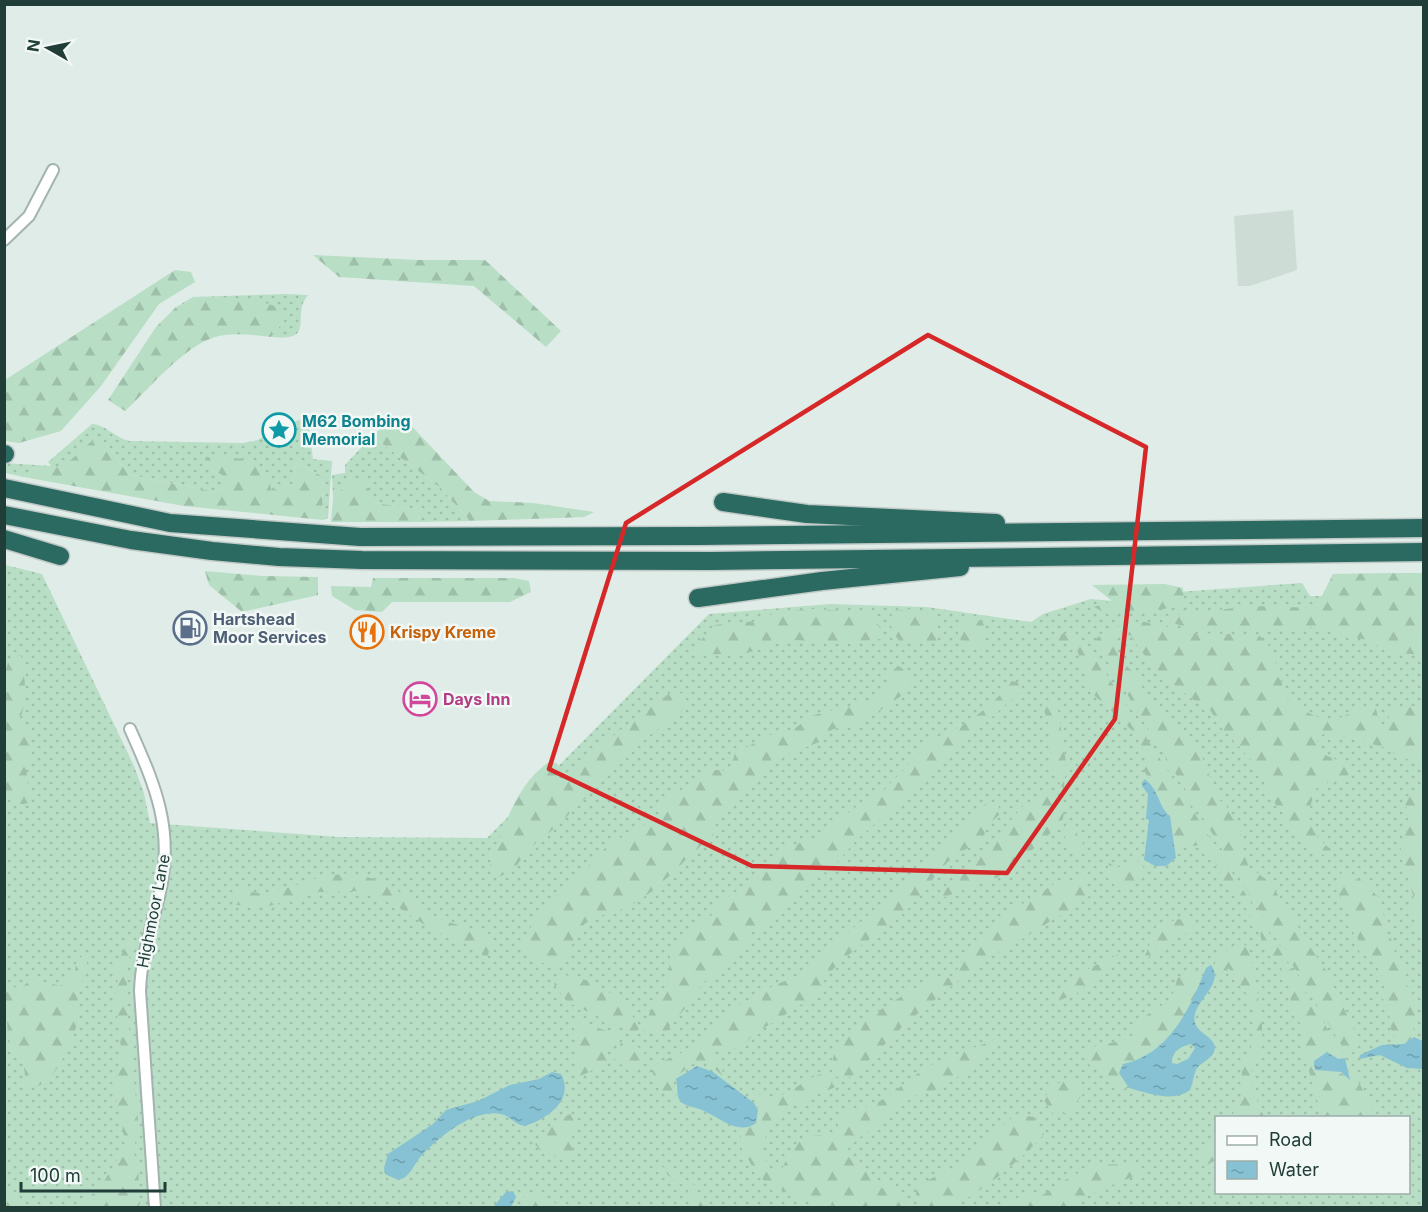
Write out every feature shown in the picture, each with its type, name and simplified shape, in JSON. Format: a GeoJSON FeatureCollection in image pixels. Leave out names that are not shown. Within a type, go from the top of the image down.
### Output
{"type":"FeatureCollection","features":[{"type":"Feature","properties":{"kind":"highway"},"geometry":{"type":"LineString","coordinates":[[4,488],[171,523],[360,537],[1424,528]]}},
{"type":"Feature","properties":{"kind":"highway"},"geometry":{"type":"LineString","coordinates":[[723,502],[807,514],[961,519],[1081,532]]}},
{"type":"Feature","properties":{"kind":"highway"},"geometry":{"type":"LineString","coordinates":[[4,514],[131,540],[279,557],[362,560],[712,561],[1424,552]]}},
{"type":"Feature","properties":{"kind":"highway"},"geometry":{"type":"LineString","coordinates":[[4,538],[60,556]]}},
{"type":"Feature","properties":{"kind":"highway"},"geometry":{"type":"LineString","coordinates":[[698,598],[822,580],[1070,555]]}},
{"type":"Feature","properties":{"kind":"street"},"geometry":{"type":"LineString","coordinates":[[4,240],[29,216],[53,170]]}},
{"type":"Feature","properties":{"kind":"street","name":"Highmoor Lane"},"geometry":{"type":"LineString","coordinates":[[130,729],[156,786],[166,838],[159,895],[141,966],[140,991],[154,1208]]}},
{"type":"Feature","properties":{"kind":"highlighted area"},"geometry":{"type":"Polygon","coordinates":[[[928,335],[1146,447],[1115,719],[1007,873],[752,866],[549,769],[626,523],[928,335]]]}},
{"type":"Feature","properties":{"kind":"shaded area"},"geometry":{"type":"Polygon","coordinates":[[[1293,210],[1297,270],[1250,286],[1238,286],[1234,216],[1293,210]]]}},
{"type":"Feature","properties":{"kind":"green space"},"geometry":{"type":"Polygon","coordinates":[[[313,255],[419,260],[485,260],[561,331],[546,347],[474,286],[339,277],[313,255]]]}},
{"type":"Feature","properties":{"kind":"green space"},"geometry":{"type":"Polygon","coordinates":[[[175,270],[191,272],[195,282],[159,304],[101,386],[61,431],[19,443],[5,441],[5,380],[175,270]]]}},
{"type":"Feature","properties":{"kind":"green space"},"geometry":{"type":"Polygon","coordinates":[[[308,295],[301,311],[299,331],[294,336],[271,337],[290,313],[200,297],[176,307],[193,297],[308,295]]]}},
{"type":"Feature","properties":{"kind":"green space"},"geometry":{"type":"Polygon","coordinates":[[[200,297],[246,299],[290,313],[271,337],[229,335],[203,342],[167,369],[125,411],[108,400],[156,327],[176,307],[200,297]]]}},
{"type":"Feature","properties":{"kind":"green space"},"geometry":{"type":"Polygon","coordinates":[[[307,417],[313,459],[332,461],[328,518],[323,520],[322,476],[296,463],[293,484],[271,492],[205,465],[222,475],[225,488],[212,491],[129,475],[105,442],[64,467],[30,469],[29,478],[5,473],[4,463],[51,466],[48,462],[92,424],[101,426],[129,441],[243,443],[258,440],[290,418],[291,423],[307,417]]]}},
{"type":"Feature","properties":{"kind":"green space"},"geometry":{"type":"Polygon","coordinates":[[[403,417],[474,492],[489,501],[533,503],[594,512],[584,517],[470,521],[441,488],[372,436],[379,430],[380,420],[403,417]]]}},
{"type":"Feature","properties":{"kind":"green space"},"geometry":{"type":"Polygon","coordinates":[[[372,436],[441,488],[470,521],[419,522],[418,509],[375,503],[349,481],[333,499],[332,475],[345,473],[345,465],[372,436]]]}},
{"type":"Feature","properties":{"kind":"green space"},"geometry":{"type":"Polygon","coordinates":[[[93,440],[105,442],[129,475],[212,491],[224,488],[222,475],[204,465],[206,457],[251,459],[270,479],[271,491],[293,484],[296,463],[322,476],[323,520],[184,506],[29,478],[30,469],[64,466],[93,440]]]}},
{"type":"Feature","properties":{"kind":"green space"},"geometry":{"type":"Polygon","coordinates":[[[363,479],[375,503],[418,509],[419,522],[331,522],[333,499],[349,481],[363,479]]]}},
{"type":"Feature","properties":{"kind":"green space"},"geometry":{"type":"Polygon","coordinates":[[[5,565],[42,574],[134,766],[144,793],[150,823],[339,837],[487,838],[709,614],[830,604],[927,607],[1031,622],[1043,614],[1091,599],[1113,601],[1163,593],[1302,583],[1310,596],[1322,596],[1333,574],[1423,573],[1423,1207],[5,1208],[5,565]]]}},
{"type":"Feature","properties":{"kind":"green space"},"geometry":{"type":"Polygon","coordinates":[[[205,571],[263,576],[318,577],[318,595],[242,612],[209,585],[205,571]]]}},
{"type":"Feature","properties":{"kind":"green space"},"geometry":{"type":"Polygon","coordinates":[[[1423,573],[1423,655],[1387,652],[1368,640],[1308,627],[1292,631],[1188,628],[1156,617],[1252,606],[1317,608],[1333,574],[1423,573]]]}},
{"type":"Feature","properties":{"kind":"green space"},"geometry":{"type":"Polygon","coordinates":[[[373,578],[514,578],[529,581],[531,592],[510,602],[392,602],[382,612],[355,610],[332,596],[331,586],[371,587],[373,578]]]}},
{"type":"Feature","properties":{"kind":"green space"},"geometry":{"type":"Polygon","coordinates":[[[1165,584],[1183,588],[1184,605],[1147,612],[1107,614],[1094,607],[1112,601],[1092,585],[1165,584]]]}},
{"type":"Feature","properties":{"kind":"green space"},"geometry":{"type":"Polygon","coordinates":[[[814,609],[868,612],[877,622],[883,634],[880,639],[832,644],[787,639],[767,648],[746,653],[694,655],[695,647],[714,625],[756,621],[777,612],[814,609]]]}},
{"type":"Feature","properties":{"kind":"green space"},"geometry":{"type":"Polygon","coordinates":[[[912,609],[933,616],[938,625],[938,643],[900,642],[891,627],[892,615],[894,611],[912,609]]]}},
{"type":"Feature","properties":{"kind":"green space"},"geometry":{"type":"Polygon","coordinates":[[[959,620],[982,621],[985,628],[983,646],[965,651],[958,633],[959,620]]]}},
{"type":"Feature","properties":{"kind":"green space"},"geometry":{"type":"Polygon","coordinates":[[[1140,621],[1196,633],[1259,635],[1270,647],[1268,653],[1276,664],[1289,700],[1299,708],[1326,720],[1370,708],[1376,709],[1380,725],[1388,725],[1390,707],[1423,706],[1423,761],[1400,758],[1389,749],[1352,738],[1330,737],[1323,734],[1318,738],[1317,747],[1323,754],[1353,767],[1353,771],[1343,779],[1323,784],[1316,789],[1306,819],[1313,825],[1318,838],[1331,850],[1326,856],[1317,852],[1304,843],[1294,828],[1284,821],[1284,811],[1276,805],[1254,763],[1219,725],[1208,706],[1189,697],[1165,677],[1143,654],[1132,636],[1118,632],[1116,627],[1140,621]]]}},
{"type":"Feature","properties":{"kind":"green space"},"geometry":{"type":"Polygon","coordinates":[[[1114,629],[1116,633],[1110,637],[1125,664],[1136,675],[1146,695],[1202,757],[1219,800],[1226,804],[1228,811],[1239,825],[1244,855],[1249,867],[1271,883],[1325,969],[1356,1034],[1359,1045],[1352,1053],[1345,1051],[1095,640],[1105,630],[1114,629]]]}},
{"type":"Feature","properties":{"kind":"green space"},"geometry":{"type":"Polygon","coordinates":[[[1054,633],[1073,634],[1086,642],[1240,885],[1346,1059],[1322,1054],[1314,1061],[1351,1078],[1346,1060],[1377,1116],[1318,1116],[1321,1114],[1301,1043],[1301,1024],[1291,1013],[1290,984],[1277,961],[1269,956],[1262,945],[1260,931],[1239,897],[1223,881],[1213,856],[1205,847],[1199,845],[1188,847],[1173,843],[1157,792],[1143,769],[1146,756],[1136,734],[1092,693],[1076,647],[1056,640],[1054,633]]]}},
{"type":"Feature","properties":{"kind":"green space"},"geometry":{"type":"Polygon","coordinates":[[[16,655],[21,655],[25,687],[23,711],[20,717],[22,727],[30,734],[31,756],[26,769],[30,802],[23,804],[13,802],[5,796],[5,672],[8,663],[16,655]]]}},
{"type":"Feature","properties":{"kind":"green space"},"geometry":{"type":"Polygon","coordinates":[[[898,666],[906,672],[911,683],[904,694],[857,726],[833,729],[819,742],[779,758],[762,770],[714,818],[713,836],[640,900],[586,923],[578,933],[566,958],[558,967],[535,960],[526,953],[520,943],[548,902],[571,884],[608,845],[658,817],[665,801],[675,793],[701,780],[704,769],[730,771],[735,753],[776,732],[792,730],[814,715],[869,701],[888,685],[890,673],[898,666]]]}},
{"type":"Feature","properties":{"kind":"green space"},"geometry":{"type":"Polygon","coordinates":[[[1011,681],[1017,682],[1023,689],[856,841],[837,862],[804,890],[764,930],[752,932],[740,956],[717,975],[701,983],[691,1002],[667,1031],[655,1034],[643,1029],[650,1012],[668,983],[671,946],[689,930],[691,925],[711,916],[716,904],[762,876],[777,854],[787,847],[819,837],[873,793],[883,791],[935,737],[954,730],[977,715],[1006,689],[1011,681]]]}},
{"type":"Feature","properties":{"kind":"green space"},"geometry":{"type":"Polygon","coordinates":[[[673,691],[687,695],[682,711],[650,735],[557,826],[529,849],[514,869],[499,877],[490,871],[490,865],[512,808],[528,782],[538,771],[550,761],[558,764],[556,790],[611,738],[673,691]]]}},
{"type":"Feature","properties":{"kind":"green space"},"geometry":{"type":"Polygon","coordinates":[[[1056,696],[1066,763],[1064,790],[1052,771],[1052,734],[1042,704],[1056,696]]]}},
{"type":"Feature","properties":{"kind":"green space"},"geometry":{"type":"Polygon","coordinates":[[[1045,791],[1058,797],[1064,811],[1063,819],[1042,842],[998,877],[942,898],[938,897],[990,845],[1022,807],[1045,791]]]}},
{"type":"Feature","properties":{"kind":"green space"},"geometry":{"type":"Polygon","coordinates":[[[1413,792],[1423,793],[1423,938],[1422,932],[1416,927],[1411,908],[1414,900],[1400,854],[1409,822],[1404,802],[1413,792]]]}},
{"type":"Feature","properties":{"kind":"green space"},"geometry":{"type":"Polygon","coordinates":[[[988,801],[998,803],[1000,814],[986,827],[983,841],[954,856],[908,909],[844,958],[824,981],[818,994],[754,1034],[742,1047],[711,1051],[728,1081],[706,1061],[696,1061],[673,1082],[676,1095],[672,1099],[660,1091],[652,1071],[655,1065],[683,1052],[738,1006],[773,986],[801,974],[922,868],[934,851],[946,847],[988,801]]]}},
{"type":"Feature","properties":{"kind":"green space"},"geometry":{"type":"Polygon","coordinates":[[[1068,820],[1083,843],[1078,851],[1073,851],[1063,834],[1068,820]]]}},
{"type":"Feature","properties":{"kind":"green space"},"geometry":{"type":"Polygon","coordinates":[[[1136,848],[1138,863],[1143,866],[1145,874],[1138,882],[1117,890],[1107,871],[1109,863],[1116,867],[1126,867],[1136,848]]]}},
{"type":"Feature","properties":{"kind":"green space"},"geometry":{"type":"Polygon","coordinates":[[[1348,871],[1349,877],[1363,881],[1378,897],[1386,923],[1386,933],[1396,945],[1393,957],[1407,971],[1404,985],[1411,989],[1416,1012],[1413,1023],[1414,1037],[1408,1043],[1399,1044],[1391,1029],[1388,1004],[1381,997],[1386,983],[1373,962],[1361,954],[1358,949],[1359,939],[1351,930],[1349,909],[1338,894],[1339,875],[1348,871]]]}},
{"type":"Feature","properties":{"kind":"green space"},"geometry":{"type":"Polygon","coordinates":[[[350,873],[379,880],[420,904],[438,919],[489,934],[491,942],[487,960],[484,962],[482,954],[468,944],[434,931],[389,901],[356,891],[319,892],[269,906],[236,905],[232,896],[241,888],[250,892],[270,892],[322,877],[350,873]]]}},
{"type":"Feature","properties":{"kind":"green space"},"geometry":{"type":"Polygon","coordinates":[[[1083,874],[1090,895],[1087,898],[1016,943],[985,959],[905,1024],[855,1074],[845,1080],[833,1075],[835,1051],[854,1030],[883,1008],[928,982],[937,978],[951,978],[976,944],[990,932],[997,920],[1054,884],[1072,881],[1083,874]]]}},
{"type":"Feature","properties":{"kind":"green space"},"geometry":{"type":"Polygon","coordinates":[[[1188,917],[1193,928],[1167,943],[1143,961],[1157,925],[1188,917]]]}},
{"type":"Feature","properties":{"kind":"green space"},"geometry":{"type":"Polygon","coordinates":[[[130,937],[133,945],[127,965],[127,1008],[138,1120],[134,1153],[138,1167],[140,1204],[138,1207],[77,1207],[100,1188],[126,1145],[113,1085],[121,1048],[115,999],[118,982],[113,972],[130,937]]]}},
{"type":"Feature","properties":{"kind":"green space"},"geometry":{"type":"Polygon","coordinates":[[[1240,942],[1248,947],[1262,1024],[1262,1043],[1253,1065],[1252,1078],[1257,1099],[1266,1116],[1232,1116],[1241,1099],[1242,1069],[1251,1048],[1256,1009],[1228,968],[1226,975],[1219,978],[1215,964],[1216,957],[1240,942]]]}},
{"type":"Feature","properties":{"kind":"green space"},"geometry":{"type":"Polygon","coordinates":[[[1120,953],[1117,961],[1076,994],[1052,1003],[1062,986],[1071,979],[1120,953]]]}},
{"type":"Feature","properties":{"kind":"green space"},"geometry":{"type":"Polygon","coordinates":[[[83,956],[88,959],[78,995],[76,1027],[71,1045],[67,1047],[59,1066],[49,1078],[38,1086],[32,1088],[26,1086],[24,1066],[16,1057],[8,1037],[5,989],[23,986],[33,979],[60,986],[75,971],[77,959],[83,956]]]}},
{"type":"Feature","properties":{"kind":"green space"},"geometry":{"type":"Polygon","coordinates":[[[1197,970],[1202,973],[1200,988],[1182,1020],[1156,1050],[1135,1061],[1124,1083],[1129,1088],[1122,1089],[1110,1077],[1085,1062],[1084,1054],[1087,1048],[1130,1039],[1144,1018],[1169,1000],[1177,978],[1197,970]]]}},
{"type":"Feature","properties":{"kind":"green space"},"geometry":{"type":"Polygon","coordinates":[[[563,975],[587,981],[608,992],[626,1008],[640,1028],[634,1033],[567,1002],[554,984],[563,975]]]}},
{"type":"Feature","properties":{"kind":"green space"},"geometry":{"type":"Polygon","coordinates":[[[573,1020],[617,1034],[611,1050],[606,1053],[608,1063],[576,1078],[577,1049],[573,1020]]]}},
{"type":"Feature","properties":{"kind":"green space"},"geometry":{"type":"Polygon","coordinates":[[[1002,1036],[981,1063],[938,1089],[914,1096],[849,1146],[847,1156],[873,1178],[878,1189],[883,1188],[880,1174],[886,1177],[907,1207],[838,1206],[804,1200],[777,1186],[769,1186],[756,1172],[738,1143],[744,1128],[755,1122],[760,1111],[752,1090],[771,1097],[779,1096],[823,1073],[835,1087],[799,1103],[788,1110],[771,1127],[761,1153],[772,1171],[782,1169],[791,1150],[803,1137],[837,1133],[839,1117],[848,1109],[872,1105],[934,1064],[1002,1036]]]}},
{"type":"Feature","properties":{"kind":"green space"},"geometry":{"type":"Polygon","coordinates":[[[627,1040],[644,1051],[645,1061],[640,1068],[627,1069],[613,1058],[622,1041],[627,1040]]]}},
{"type":"Feature","properties":{"kind":"green space"},"geometry":{"type":"Polygon","coordinates":[[[1065,1079],[1078,1079],[1087,1089],[1068,1113],[1054,1115],[1043,1099],[1054,1086],[1065,1079]]]}},
{"type":"Feature","properties":{"kind":"green space"},"geometry":{"type":"Polygon","coordinates":[[[571,1113],[576,1123],[566,1138],[579,1159],[543,1154],[535,1144],[548,1129],[571,1113]]]}},
{"type":"Feature","properties":{"kind":"green space"},"geometry":{"type":"Polygon","coordinates":[[[1016,1114],[1034,1117],[1044,1134],[1036,1143],[998,1177],[969,1197],[945,1208],[926,1207],[916,1195],[917,1186],[944,1172],[959,1171],[966,1160],[1016,1114]]]}},
{"type":"Feature","properties":{"kind":"green space"},"geometry":{"type":"Polygon","coordinates":[[[1215,1141],[1215,1161],[1207,1165],[1199,1161],[1203,1150],[1215,1141]]]}},
{"type":"Feature","properties":{"kind":"green space"},"geometry":{"type":"Polygon","coordinates":[[[1097,1164],[1136,1165],[1140,1174],[1092,1193],[1075,1207],[1001,1207],[1023,1195],[1041,1196],[1068,1178],[1097,1164]]]}},
{"type":"Feature","properties":{"kind":"green space"},"geometry":{"type":"Polygon","coordinates":[[[659,1165],[696,1186],[696,1195],[716,1207],[700,1207],[690,1197],[687,1188],[669,1176],[659,1165]]]}},
{"type":"Feature","properties":{"kind":"green space"},"geometry":{"type":"Polygon","coordinates":[[[5,1188],[21,1199],[26,1207],[5,1207],[5,1188]]]}},
{"type":"Feature","properties":{"kind":"green space"},"geometry":{"type":"Polygon","coordinates":[[[530,1192],[545,1196],[561,1207],[525,1207],[524,1194],[530,1192]]]}},
{"type":"Feature","properties":{"kind":"water"},"geometry":{"type":"Polygon","coordinates":[[[1144,779],[1153,787],[1163,808],[1170,816],[1176,858],[1166,866],[1155,866],[1144,860],[1149,820],[1146,819],[1148,794],[1142,786],[1144,779]]]}},
{"type":"Feature","properties":{"kind":"water"},"geometry":{"type":"Polygon","coordinates":[[[1211,965],[1215,978],[1197,1008],[1195,1021],[1200,1031],[1215,1046],[1211,1057],[1197,1068],[1190,1090],[1176,1096],[1168,1096],[1129,1088],[1119,1073],[1123,1064],[1139,1059],[1166,1040],[1185,1013],[1206,968],[1211,965]],[[1191,1044],[1180,1048],[1173,1056],[1172,1063],[1177,1064],[1188,1059],[1195,1048],[1191,1044]]]}},
{"type":"Feature","properties":{"kind":"water"},"geometry":{"type":"Polygon","coordinates":[[[1414,1037],[1423,1041],[1423,1069],[1407,1068],[1380,1055],[1359,1059],[1360,1055],[1382,1045],[1404,1044],[1414,1037]]]}},
{"type":"Feature","properties":{"kind":"water"},"geometry":{"type":"Polygon","coordinates":[[[1327,1052],[1338,1059],[1345,1058],[1350,1080],[1341,1072],[1315,1070],[1314,1061],[1327,1052]]]}},
{"type":"Feature","properties":{"kind":"water"},"geometry":{"type":"Polygon","coordinates":[[[697,1066],[713,1072],[754,1103],[758,1110],[756,1123],[750,1127],[736,1127],[681,1102],[676,1079],[697,1066]]]}},
{"type":"Feature","properties":{"kind":"water"},"geometry":{"type":"Polygon","coordinates":[[[552,1072],[561,1074],[564,1092],[562,1100],[542,1119],[525,1126],[501,1114],[490,1113],[479,1116],[446,1133],[421,1156],[404,1178],[398,1180],[385,1174],[384,1168],[388,1154],[433,1124],[446,1110],[478,1101],[510,1085],[539,1079],[552,1072]]]}},
{"type":"Feature","properties":{"kind":"water"},"geometry":{"type":"Polygon","coordinates":[[[513,1191],[516,1197],[511,1207],[493,1207],[506,1192],[513,1191]]]}},
{"type":"Feature","properties":{"kind":"place","name":"M62 Bombing Memorial"},"geometry":{"type":"Point","coordinates":[279,430]}},
{"type":"Feature","properties":{"kind":"place","name":"Hartshead Moor Services"},"geometry":{"type":"Point","coordinates":[190,628]}},
{"type":"Feature","properties":{"kind":"place","name":"Krispy Kreme"},"geometry":{"type":"Point","coordinates":[367,632]}},
{"type":"Feature","properties":{"kind":"place","name":"Days Inn"},"geometry":{"type":"Point","coordinates":[420,699]}}]}
